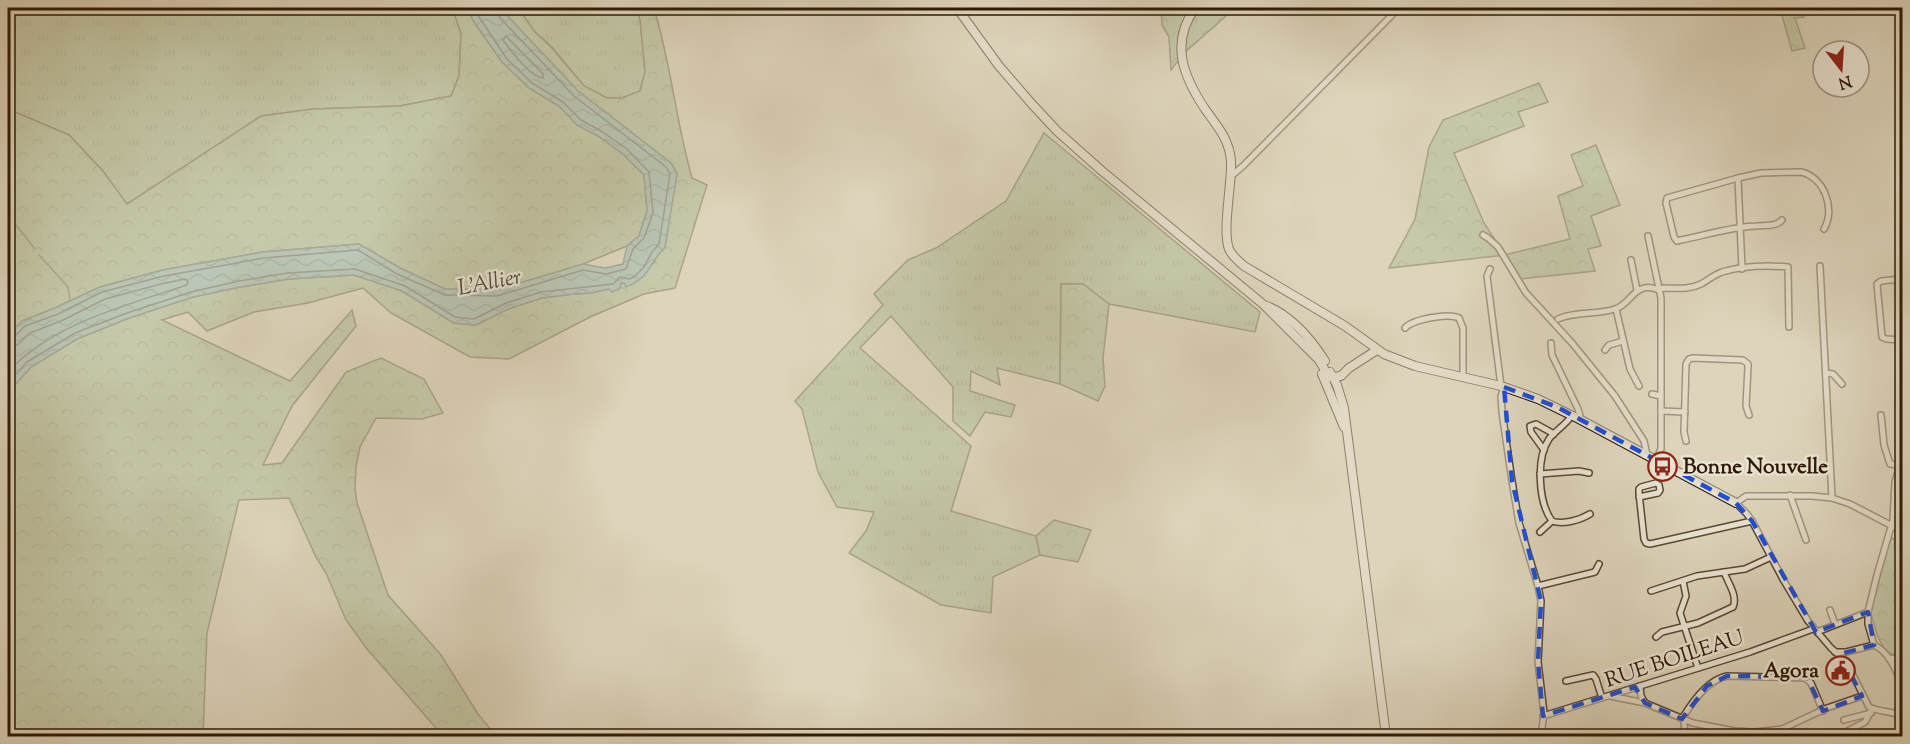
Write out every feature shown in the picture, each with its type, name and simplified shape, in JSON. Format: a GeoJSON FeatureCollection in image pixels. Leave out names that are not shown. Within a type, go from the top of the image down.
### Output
{"type":"FeatureCollection","features":[{"type":"Feature","properties":{"kind":"main road"},"geometry":{"type":"LineString","coordinates":[[957,8],[999,66],[1057,131],[1102,171],[1264,304],[1312,353],[1329,378]]}},
{"type":"Feature","properties":{"kind":"main road"},"geometry":{"type":"LineString","coordinates":[[1195,8],[1183,32],[1180,52],[1198,97],[1228,144],[1231,164],[1228,246],[1232,254],[1244,266],[1345,326],[1381,352],[1415,366],[1502,387],[1538,399],[1736,503]]}},
{"type":"Feature","properties":{"kind":"main road"},"geometry":{"type":"LineString","coordinates":[[1264,304],[1274,309],[1307,337],[1320,353],[1346,431],[1386,736]]}},
{"type":"Feature","properties":{"kind":"main road"},"geometry":{"type":"LineString","coordinates":[[1365,357],[1369,345]]}},
{"type":"Feature","properties":{"kind":"main road"},"geometry":{"type":"LineString","coordinates":[[1329,378],[1336,371],[1349,368],[1365,357],[1381,352]]}},
{"type":"Feature","properties":{"kind":"street"},"geometry":{"type":"LineString","coordinates":[[1230,177],[1395,12],[1396,8]]}},
{"type":"Feature","properties":{"kind":"street"},"geometry":{"type":"LineString","coordinates":[[1782,220],[1779,224],[1741,227],[1677,241],[1665,202],[1670,197],[1738,178],[1761,173],[1801,172],[1807,174],[1824,189],[1828,219],[1824,229]]}},
{"type":"Feature","properties":{"kind":"street"},"geometry":{"type":"LineString","coordinates":[[1738,178],[1742,269]]}},
{"type":"Feature","properties":{"kind":"street"},"geometry":{"type":"LineString","coordinates":[[1483,236],[1498,247],[1526,293],[1572,343],[1615,396],[1644,441],[1647,455]]}},
{"type":"Feature","properties":{"kind":"street"},"geometry":{"type":"LineString","coordinates":[[1648,236],[1661,298],[1661,450],[1656,460]]}},
{"type":"Feature","properties":{"kind":"street"},"geometry":{"type":"LineString","coordinates":[[1631,260],[1637,290]]}},
{"type":"Feature","properties":{"kind":"street"},"geometry":{"type":"LineString","coordinates":[[1558,319],[1616,309],[1637,290],[1693,287],[1722,272],[1763,266],[1788,267],[1789,327]]}},
{"type":"Feature","properties":{"kind":"street"},"geometry":{"type":"LineString","coordinates":[[1820,266],[1832,498]]}},
{"type":"Feature","properties":{"kind":"street"},"geometry":{"type":"LineString","coordinates":[[1490,269],[1487,276],[1512,481],[1542,609],[1538,662],[1543,716],[1541,736]]}},
{"type":"Feature","properties":{"kind":"street"},"geometry":{"type":"LineString","coordinates":[[1902,279],[1881,281],[1877,284],[1882,337],[1902,340]]}},
{"type":"Feature","properties":{"kind":"street"},"geometry":{"type":"LineString","coordinates":[[1616,309],[1630,369],[1639,386]]}},
{"type":"Feature","properties":{"kind":"street"},"geometry":{"type":"LineString","coordinates":[[1405,328],[1410,323],[1447,316],[1459,318],[1463,328],[1463,377]]}},
{"type":"Feature","properties":{"kind":"street"},"geometry":{"type":"LineString","coordinates":[[1605,350],[1609,345],[1623,341]]}},
{"type":"Feature","properties":{"kind":"street"},"geometry":{"type":"LineString","coordinates":[[1551,343],[1552,355],[1580,412],[1554,434],[1544,450],[1540,474],[1545,506],[1552,521]]}},
{"type":"Feature","properties":{"kind":"street"},"geometry":{"type":"LineString","coordinates":[[1686,441],[1684,412],[1686,364],[1689,359],[1743,360],[1748,364],[1746,406],[1749,415]]}},
{"type":"Feature","properties":{"kind":"street"},"geometry":{"type":"LineString","coordinates":[[1826,373],[1833,374],[1842,384]]}},
{"type":"Feature","properties":{"kind":"street"},"geometry":{"type":"LineString","coordinates":[[1652,393],[1661,396]]}},
{"type":"Feature","properties":{"kind":"street"},"geometry":{"type":"LineString","coordinates":[[1661,411],[1684,412]]}},
{"type":"Feature","properties":{"kind":"street"},"geometry":{"type":"LineString","coordinates":[[1881,415],[1884,444],[1890,464],[1901,465]]}},
{"type":"Feature","properties":{"kind":"street"},"geometry":{"type":"LineString","coordinates":[[1544,450],[1530,426],[1536,424],[1554,434]]}},
{"type":"Feature","properties":{"kind":"street"},"geometry":{"type":"LineString","coordinates":[[1902,458],[1895,482],[1892,526],[1868,612],[1868,624],[1874,645],[1888,658],[1902,687]]}},
{"type":"Feature","properties":{"kind":"street"},"geometry":{"type":"LineString","coordinates":[[1540,474],[1579,471],[1589,473]]}},
{"type":"Feature","properties":{"kind":"street"},"geometry":{"type":"LineString","coordinates":[[1790,495],[1806,540]]}},
{"type":"Feature","properties":{"kind":"street"},"geometry":{"type":"LineString","coordinates":[[1871,711],[1846,662],[1815,631],[1752,521],[1736,503],[1746,496],[1790,495],[1832,498],[1850,504],[1902,531]]}},
{"type":"Feature","properties":{"kind":"street"},"geometry":{"type":"LineString","coordinates":[[1639,497],[1644,539],[1650,544],[1752,521]]}},
{"type":"Feature","properties":{"kind":"street"},"geometry":{"type":"LineString","coordinates":[[1552,521],[1582,519],[1590,514]]}},
{"type":"Feature","properties":{"kind":"street"},"geometry":{"type":"LineString","coordinates":[[1540,532],[1552,521]]}},
{"type":"Feature","properties":{"kind":"street"},"geometry":{"type":"LineString","coordinates":[[1651,591],[1697,576],[1745,569],[1771,557]]}},
{"type":"Feature","properties":{"kind":"street"},"geometry":{"type":"LineString","coordinates":[[1538,586],[1595,572],[1599,564]]}},
{"type":"Feature","properties":{"kind":"street"},"geometry":{"type":"LineString","coordinates":[[1656,637],[1662,632],[1703,621],[1735,604],[1724,572]]}},
{"type":"Feature","properties":{"kind":"street"},"geometry":{"type":"LineString","coordinates":[[1683,581],[1686,596],[1680,613],[1698,668]]}},
{"type":"Feature","properties":{"kind":"street"},"geometry":{"type":"LineString","coordinates":[[1830,610],[1835,624]]}},
{"type":"Feature","properties":{"kind":"street","name":"RUE BOILEAU"},"geometry":{"type":"LineString","coordinates":[[1543,716],[1815,631],[1868,612]]}},
{"type":"Feature","properties":{"kind":"street"},"geometry":{"type":"LineString","coordinates":[[1835,652],[1846,652],[1874,645]]}},
{"type":"Feature","properties":{"kind":"street"},"geometry":{"type":"LineString","coordinates":[[1846,652],[1846,662]]}},
{"type":"Feature","properties":{"kind":"street"},"geometry":{"type":"LineString","coordinates":[[1888,658],[1902,659]]}},
{"type":"Feature","properties":{"kind":"street"},"geometry":{"type":"LineString","coordinates":[[1902,674],[1902,687]]}},
{"type":"Feature","properties":{"kind":"street"},"geometry":{"type":"LineString","coordinates":[[1566,681],[1593,675],[1605,697],[1645,703],[1683,719],[1717,729],[1764,732],[1782,729],[1862,696]]}},
{"type":"Feature","properties":{"kind":"street"},"geometry":{"type":"LineString","coordinates":[[1685,736],[1683,719],[1707,686],[1727,676],[1806,678],[1811,683],[1823,711]]}},
{"type":"Feature","properties":{"kind":"street"},"geometry":{"type":"LineString","coordinates":[[1640,686],[1641,696],[1645,703]]}},
{"type":"Feature","properties":{"kind":"street"},"geometry":{"type":"LineString","coordinates":[[1628,690],[1629,699]]}},
{"type":"Feature","properties":{"kind":"street"},"geometry":{"type":"LineString","coordinates":[[1838,736],[1865,722],[1871,711]]}},
{"type":"Feature","properties":{"kind":"street"},"geometry":{"type":"LineString","coordinates":[[1844,720],[1871,711],[1893,712],[1902,716]]}},
{"type":"Feature","properties":{"kind":"highlighted area"},"geometry":{"type":"Polygon","coordinates":[[[1504,387],[1557,407],[1736,503],[1752,521],[1816,632],[1868,612],[1874,645],[1840,654],[1862,696],[1823,711],[1807,677],[1727,676],[1707,686],[1682,719],[1645,703],[1635,687],[1543,716],[1538,662],[1541,601],[1512,481],[1504,387]]]}},
{"type":"Feature","properties":{"kind":"green space"},"geometry":{"type":"Polygon","coordinates":[[[8,8],[452,8],[461,33],[459,76],[451,96],[400,106],[313,109],[261,116],[126,205],[103,171],[69,135],[8,109],[8,8]]]}},
{"type":"Feature","properties":{"kind":"green space"},"geometry":{"type":"Polygon","coordinates":[[[452,8],[467,8],[502,62],[529,88],[559,106],[577,125],[598,136],[623,154],[644,175],[647,211],[639,236],[627,246],[583,264],[496,290],[445,289],[400,268],[359,244],[263,252],[163,270],[100,287],[22,321],[8,335],[8,109],[69,135],[103,171],[127,204],[261,116],[313,109],[400,106],[451,96],[459,76],[461,33],[452,8]]]}},
{"type":"Feature","properties":{"kind":"green space"},"geometry":{"type":"Polygon","coordinates":[[[500,8],[518,8],[534,31],[551,47],[584,86],[607,98],[622,98],[640,91],[645,72],[640,19],[636,8],[654,8],[692,178],[707,185],[675,288],[644,294],[590,317],[509,359],[470,357],[391,313],[363,288],[308,303],[254,312],[207,331],[188,312],[162,320],[290,381],[352,310],[356,326],[292,406],[263,465],[282,463],[346,372],[381,358],[424,379],[443,413],[422,419],[376,418],[360,447],[356,466],[357,503],[388,595],[441,655],[478,714],[496,736],[443,736],[367,649],[346,620],[289,498],[239,500],[207,633],[203,736],[8,736],[8,403],[11,389],[31,367],[77,339],[129,318],[193,297],[289,279],[354,275],[402,291],[454,323],[476,325],[508,309],[542,298],[591,293],[624,283],[654,263],[657,255],[665,247],[677,173],[671,163],[578,91],[500,8]]]}},
{"type":"Feature","properties":{"kind":"green space"},"geometry":{"type":"Polygon","coordinates":[[[518,8],[636,8],[640,19],[645,72],[640,91],[622,98],[607,98],[584,86],[552,47],[534,31],[518,8]]]}},
{"type":"Feature","properties":{"kind":"green space"},"geometry":{"type":"Polygon","coordinates":[[[1161,8],[1232,8],[1184,53],[1171,70],[1169,37],[1162,25],[1161,8]]]}},
{"type":"Feature","properties":{"kind":"green space"},"geometry":{"type":"Polygon","coordinates":[[[1780,8],[1801,8],[1804,17],[1795,18],[1805,48],[1792,51],[1780,8]]]}},
{"type":"Feature","properties":{"kind":"green space"},"geometry":{"type":"Polygon","coordinates":[[[1539,83],[1548,102],[1518,112],[1524,126],[1454,153],[1484,223],[1505,255],[1389,268],[1415,219],[1429,147],[1443,120],[1539,83]]]}},
{"type":"Feature","properties":{"kind":"green space"},"geometry":{"type":"Polygon","coordinates":[[[1044,133],[1260,312],[1255,332],[1109,304],[1083,284],[1061,284],[1060,384],[997,368],[1000,385],[971,371],[970,391],[1015,405],[1011,417],[985,412],[970,436],[953,421],[953,387],[891,316],[860,348],[971,446],[951,511],[1036,536],[1040,555],[993,577],[991,613],[941,605],[849,553],[866,531],[874,512],[837,507],[818,472],[802,409],[795,401],[883,305],[874,294],[908,260],[936,248],[1006,201],[1044,133]]]}},
{"type":"Feature","properties":{"kind":"green space"},"geometry":{"type":"Polygon","coordinates":[[[1596,145],[1620,205],[1591,216],[1601,246],[1588,249],[1595,271],[1520,279],[1505,255],[1570,239],[1558,196],[1583,186],[1571,155],[1596,145]]]}},
{"type":"Feature","properties":{"kind":"green space"},"geometry":{"type":"Polygon","coordinates":[[[1061,284],[1083,284],[1109,304],[1103,358],[1105,386],[1098,401],[1060,384],[1061,284]]]}},
{"type":"Feature","properties":{"kind":"green space"},"geometry":{"type":"Polygon","coordinates":[[[1054,520],[1091,530],[1078,562],[1040,555],[1036,536],[1054,520]]]}},
{"type":"Feature","properties":{"kind":"green space"},"geometry":{"type":"Polygon","coordinates":[[[1890,537],[1902,544],[1902,655],[1886,652],[1878,637],[1870,611],[1890,537]]]}},
{"type":"Feature","properties":{"kind":"water"},"geometry":{"type":"Polygon","coordinates":[[[467,8],[500,8],[578,91],[671,163],[677,174],[665,247],[640,279],[626,287],[624,283],[621,283],[620,288],[612,292],[609,289],[542,298],[508,309],[476,325],[454,323],[402,291],[354,275],[289,279],[240,287],[193,297],[129,318],[77,339],[31,367],[11,389],[8,403],[8,335],[22,321],[100,287],[163,270],[263,252],[359,244],[400,268],[445,289],[497,290],[583,264],[605,268],[623,264],[627,246],[639,236],[647,211],[644,175],[623,154],[598,136],[577,125],[559,106],[529,88],[502,62],[467,8]]]}},
{"type":"Feature","properties":{"kind":"waterway"},"geometry":{"type":"LineString","coordinates":[[8,215],[35,249]]}},
{"type":"Feature","properties":{"kind":"waterway"},"geometry":{"type":"LineString","coordinates":[[39,255],[68,287],[70,300]]}},
{"type":"Feature","properties":{"kind":"place","name":"Bonne Nouvelle"},"geometry":{"type":"Point","coordinates":[1662,466]}},
{"type":"Feature","properties":{"kind":"place","name":"Agora"},"geometry":{"type":"Point","coordinates":[1840,670]}},
{"type":"Feature","properties":{"kind":"water label","name":"L'Allier"},"geometry":{"type":"Point","coordinates":[489,281]}}]}
